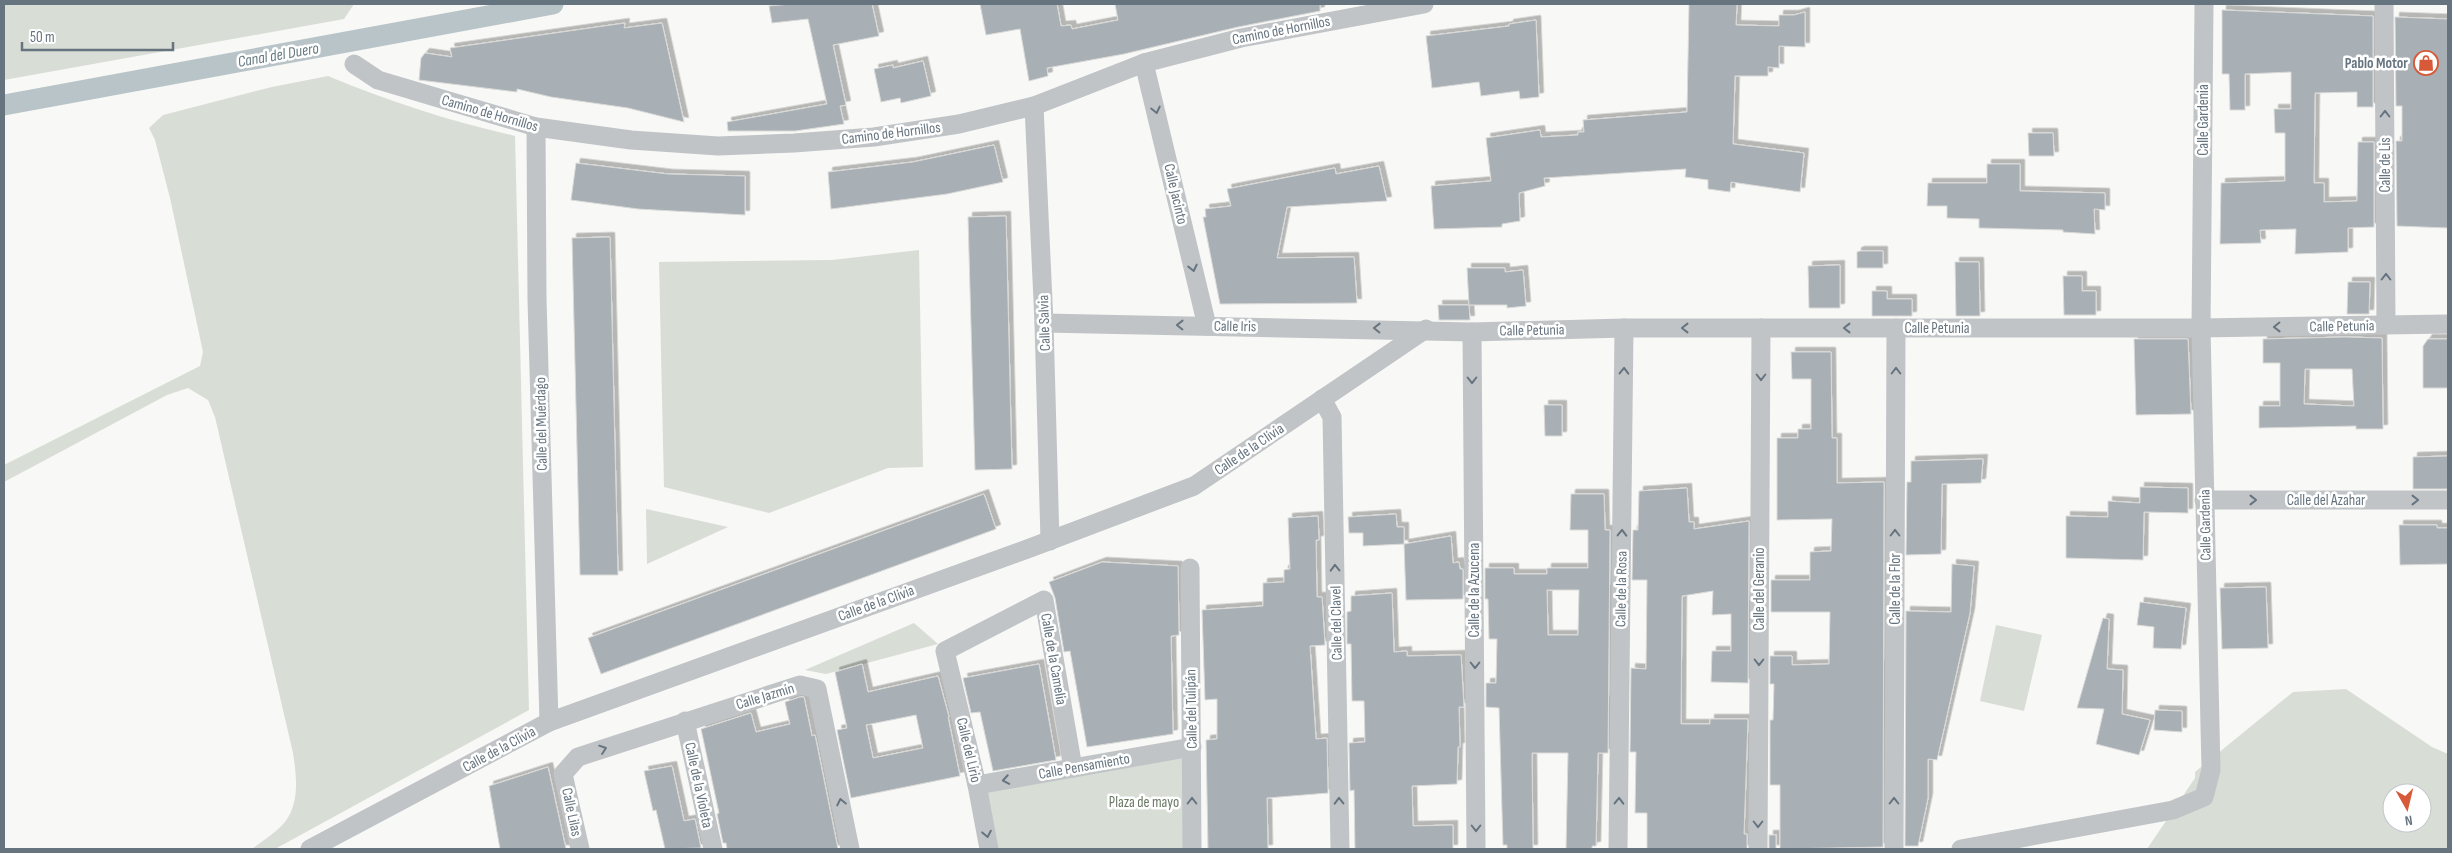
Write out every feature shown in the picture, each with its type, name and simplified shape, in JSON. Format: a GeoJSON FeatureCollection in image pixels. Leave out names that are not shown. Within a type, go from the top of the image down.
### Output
{"type":"FeatureCollection","features":[{"type":"Feature","properties":{"kind":"street","name":"Camino de Hornillos"},"geometry":{"type":"LineString","coordinates":[[354,64],[378,80],[536,127],[631,140],[718,146],[794,143],[874,137],[959,124],[1034,106],[1144,63],[1240,38],[1424,4]]}},
{"type":"Feature","properties":{"kind":"street","name":"Calle Gardenia"},"geometry":{"type":"LineString","coordinates":[[1961,849],[2173,810],[2204,797],[2211,770],[2201,328],[2204,4]]}},
{"type":"Feature","properties":{"kind":"street","name":"Calle de Lis"},"geometry":{"type":"LineString","coordinates":[[2384,4],[2386,325]]}},
{"type":"Feature","properties":{"kind":"street","name":"Calle Jacinto"},"geometry":{"type":"LineString","coordinates":[[1144,63],[1207,326]]}},
{"type":"Feature","properties":{"kind":"street","name":"Calle Salvia"},"geometry":{"type":"LineString","coordinates":[[1034,106],[1044,323],[1050,541]]}},
{"type":"Feature","properties":{"kind":"street","name":"Calle del Muérdago"},"geometry":{"type":"LineString","coordinates":[[536,127],[537,299],[549,722]]}},
{"type":"Feature","properties":{"kind":"street","name":"Calle Iris"},"geometry":{"type":"LineString","coordinates":[[1044,323],[1426,329]]}},
{"type":"Feature","properties":{"kind":"street","name":"Calle Petunia"},"geometry":{"type":"LineString","coordinates":[[1426,329],[1472,332],[1624,328],[2201,328],[2448,324]]}},
{"type":"Feature","properties":{"kind":"street","name":"Calle de la Rosa"},"geometry":{"type":"LineString","coordinates":[[1618,849],[1624,328]]}},
{"type":"Feature","properties":{"kind":"street","name":"Calle del Geranio"},"geometry":{"type":"LineString","coordinates":[[1758,849],[1761,328]]}},
{"type":"Feature","properties":{"kind":"street","name":"Calle de la Flor"},"geometry":{"type":"LineString","coordinates":[[1894,849],[1896,328]]}},
{"type":"Feature","properties":{"kind":"street","name":"Calle de la Clivia"},"geometry":{"type":"LineString","coordinates":[[310,849],[549,722],[1050,541],[1194,486],[1426,329]]}},
{"type":"Feature","properties":{"kind":"street","name":"Calle de la Azucena"},"geometry":{"type":"LineString","coordinates":[[1472,332],[1476,849]]}},
{"type":"Feature","properties":{"kind":"street","name":"Calle del Clavel"},"geometry":{"type":"LineString","coordinates":[[1322,399],[1332,417],[1340,849]]}},
{"type":"Feature","properties":{"kind":"street","name":"Calle del Azahar"},"geometry":{"type":"LineString","coordinates":[[2204,500],[2448,500]]}},
{"type":"Feature","properties":{"kind":"street","name":"Calle del Tulipán"},"geometry":{"type":"LineString","coordinates":[[1190,568],[1192,849]]}},
{"type":"Feature","properties":{"kind":"street","name":"Calle de la Camelia"},"geometry":{"type":"LineString","coordinates":[[945,651],[1044,600],[1073,768]]}},
{"type":"Feature","properties":{"kind":"street","name":"Calle del Lírio"},"geometry":{"type":"LineString","coordinates":[[945,651],[977,785],[989,849]]}},
{"type":"Feature","properties":{"kind":"street","name":"Calle Jazmín"},"geometry":{"type":"LineString","coordinates":[[563,774],[578,757],[685,721],[800,685],[817,689],[850,849]]}},
{"type":"Feature","properties":{"kind":"street","name":"Calle de la Violeta"},"geometry":{"type":"LineString","coordinates":[[685,721],[713,849]]}},
{"type":"Feature","properties":{"kind":"street","name":"Calle Pensamiento"},"geometry":{"type":"LineString","coordinates":[[977,785],[1192,747]]}},
{"type":"Feature","properties":{"kind":"street","name":"Calle Lilas"},"geometry":{"type":"LineString","coordinates":[[563,774],[580,849]]}},
{"type":"Feature","properties":{"kind":"green space"},"geometry":{"type":"Polygon","coordinates":[[[4,4],[354,4],[344,19],[4,80],[4,4]]]}},
{"type":"Feature","properties":{"kind":"green space"},"geometry":{"type":"Polygon","coordinates":[[[328,76],[420,110],[515,136],[529,710],[275,849],[252,849],[277,830],[290,814],[296,794],[296,773],[293,753],[215,417],[208,400],[188,388],[167,395],[4,482],[4,465],[200,366],[203,352],[170,198],[155,140],[149,128],[163,115],[272,87],[328,76]]]}},
{"type":"Feature","properties":{"kind":"green space"},"geometry":{"type":"Polygon","coordinates":[[[919,250],[923,467],[888,468],[769,513],[664,487],[659,262],[832,260],[919,250]]]}},
{"type":"Feature","properties":{"kind":"green space"},"geometry":{"type":"Polygon","coordinates":[[[646,509],[728,527],[647,564],[646,509]]]}},
{"type":"Feature","properties":{"kind":"green space"},"geometry":{"type":"Polygon","coordinates":[[[914,623],[938,644],[826,674],[805,670],[914,623]]]}},
{"type":"Feature","properties":{"kind":"green space"},"geometry":{"type":"Polygon","coordinates":[[[1996,625],[2042,635],[2024,711],[1980,701],[1996,625]]]}},
{"type":"Feature","properties":{"kind":"green space"},"geometry":{"type":"Polygon","coordinates":[[[2346,689],[2432,747],[2448,754],[2448,849],[2147,849],[2195,778],[2195,772],[2293,692],[2346,689]]]}},
{"type":"Feature","properties":{"kind":"green space","name":"Plaza de mayo"},"geometry":{"type":"Polygon","coordinates":[[[1192,747],[1192,849],[989,849],[977,785],[1192,747]]]}},
{"type":"Feature","properties":{"kind":"building"},"geometry":{"type":"Polygon","coordinates":[[[792,4],[872,4],[879,36],[833,45],[846,105],[840,106],[844,124],[795,131],[728,131],[727,122],[827,104],[808,19],[772,23],[769,6],[792,4]]]}},
{"type":"Feature","properties":{"kind":"building"},"geometry":{"type":"Polygon","coordinates":[[[980,4],[1057,4],[1061,26],[1071,25],[1072,29],[1118,20],[1115,4],[1320,4],[1320,11],[1238,27],[1124,54],[1047,68],[1048,76],[1029,81],[1020,29],[986,35],[980,4]]]}},
{"type":"Feature","properties":{"kind":"building"},"geometry":{"type":"Polygon","coordinates":[[[1689,4],[1737,4],[1736,25],[1779,26],[1779,15],[1794,15],[1805,12],[1805,47],[1779,46],[1779,68],[1768,67],[1768,76],[1735,76],[1733,144],[1804,153],[1800,192],[1731,182],[1730,192],[1708,189],[1708,180],[1685,177],[1686,169],[1544,178],[1545,186],[1519,193],[1520,221],[1502,224],[1502,227],[1434,229],[1431,186],[1491,181],[1486,138],[1540,130],[1541,137],[1578,135],[1578,132],[1584,132],[1583,120],[1687,112],[1689,4]]]}},
{"type":"Feature","properties":{"kind":"building"},"geometry":{"type":"Polygon","coordinates":[[[2222,10],[2373,16],[2373,107],[2357,107],[2357,92],[2315,93],[2314,183],[2324,183],[2324,202],[2357,201],[2358,142],[2374,142],[2374,227],[2348,228],[2348,252],[2295,254],[2296,229],[2260,230],[2261,243],[2220,244],[2221,183],[2285,181],[2285,133],[2275,133],[2274,109],[2291,109],[2291,72],[2245,74],[2245,110],[2230,110],[2229,74],[2222,74],[2222,10]]]}},
{"type":"Feature","properties":{"kind":"building"},"geometry":{"type":"Polygon","coordinates":[[[2395,17],[2448,19],[2448,228],[2397,226],[2396,141],[2402,141],[2402,106],[2396,106],[2395,17]]]}},
{"type":"Feature","properties":{"kind":"building"},"geometry":{"type":"Polygon","coordinates":[[[1536,20],[1539,97],[1520,99],[1519,91],[1481,96],[1479,82],[1432,88],[1426,36],[1509,26],[1509,24],[1536,20]]]}},
{"type":"Feature","properties":{"kind":"building"},"geometry":{"type":"Polygon","coordinates":[[[625,23],[624,28],[662,23],[684,122],[628,108],[551,97],[517,89],[517,92],[419,80],[421,58],[425,53],[452,57],[450,48],[625,23]]]}},
{"type":"Feature","properties":{"kind":"building"},"geometry":{"type":"Polygon","coordinates":[[[923,61],[931,96],[901,103],[900,98],[881,102],[874,69],[893,65],[893,68],[923,61]]]}},
{"type":"Feature","properties":{"kind":"building"},"geometry":{"type":"Polygon","coordinates":[[[2028,133],[2053,133],[2054,156],[2029,156],[2028,133]]]}},
{"type":"Feature","properties":{"kind":"building"},"geometry":{"type":"Polygon","coordinates":[[[994,145],[1003,182],[947,194],[831,209],[828,172],[913,162],[994,145]]]}},
{"type":"Feature","properties":{"kind":"building"},"geometry":{"type":"Polygon","coordinates":[[[576,163],[668,174],[745,176],[745,215],[638,209],[571,200],[576,163]]]}},
{"type":"Feature","properties":{"kind":"building"},"geometry":{"type":"Polygon","coordinates":[[[1987,164],[2020,164],[2020,191],[2105,193],[2105,210],[2094,209],[2095,234],[2063,232],[2063,230],[1979,228],[1979,219],[1947,218],[1947,206],[1927,206],[1928,183],[1987,183],[1987,164]]]}},
{"type":"Feature","properties":{"kind":"building"},"geometry":{"type":"Polygon","coordinates":[[[1379,166],[1387,201],[1287,207],[1277,258],[1354,257],[1357,303],[1220,304],[1203,217],[1206,217],[1205,209],[1231,206],[1227,189],[1335,168],[1336,174],[1379,166]]]}},
{"type":"Feature","properties":{"kind":"building"},"geometry":{"type":"Polygon","coordinates":[[[1006,216],[1012,469],[975,470],[968,217],[1006,216]]]}},
{"type":"Feature","properties":{"kind":"building"},"geometry":{"type":"Polygon","coordinates":[[[610,237],[618,575],[580,575],[572,238],[610,237]]]}},
{"type":"Feature","properties":{"kind":"building"},"geometry":{"type":"Polygon","coordinates":[[[1883,251],[1883,268],[1857,268],[1857,252],[1883,251]]]}},
{"type":"Feature","properties":{"kind":"building"},"geometry":{"type":"Polygon","coordinates":[[[1955,262],[1979,262],[1980,316],[1956,316],[1955,262]]]}},
{"type":"Feature","properties":{"kind":"building"},"geometry":{"type":"Polygon","coordinates":[[[1840,265],[1840,308],[1809,308],[1808,266],[1840,265]]]}},
{"type":"Feature","properties":{"kind":"building"},"geometry":{"type":"Polygon","coordinates":[[[1467,268],[1505,268],[1505,272],[1523,270],[1526,306],[1507,308],[1507,305],[1469,305],[1467,268]]]}},
{"type":"Feature","properties":{"kind":"building"},"geometry":{"type":"Polygon","coordinates":[[[2063,276],[2082,276],[2082,291],[2096,291],[2096,315],[2064,315],[2063,276]]]}},
{"type":"Feature","properties":{"kind":"building"},"geometry":{"type":"Polygon","coordinates":[[[2348,282],[2370,282],[2369,314],[2347,314],[2348,282]]]}},
{"type":"Feature","properties":{"kind":"building"},"geometry":{"type":"Polygon","coordinates":[[[1872,291],[1887,291],[1887,299],[1912,299],[1912,316],[1872,316],[1872,291]]]}},
{"type":"Feature","properties":{"kind":"building"},"geometry":{"type":"Polygon","coordinates":[[[1438,305],[1469,305],[1470,320],[1439,320],[1438,305]]]}},
{"type":"Feature","properties":{"kind":"building"},"geometry":{"type":"Polygon","coordinates":[[[2382,338],[2383,429],[2356,429],[2356,426],[2259,428],[2259,406],[2280,406],[2280,363],[2263,363],[2263,339],[2382,338]],[[2305,369],[2304,404],[2354,406],[2352,369],[2305,369]]]}},
{"type":"Feature","properties":{"kind":"building"},"geometry":{"type":"Polygon","coordinates":[[[2134,339],[2188,339],[2191,414],[2136,415],[2134,339]]]}},
{"type":"Feature","properties":{"kind":"building"},"geometry":{"type":"Polygon","coordinates":[[[2428,339],[2448,339],[2448,388],[2423,388],[2423,346],[2428,339]]]}},
{"type":"Feature","properties":{"kind":"building"},"geometry":{"type":"Polygon","coordinates":[[[1791,352],[1831,352],[1832,438],[1837,438],[1837,483],[1884,482],[1883,847],[1780,849],[1780,785],[1770,785],[1770,720],[1773,720],[1774,684],[1770,684],[1770,656],[1792,656],[1792,665],[1829,664],[1830,612],[1771,612],[1771,580],[1810,580],[1810,552],[1831,551],[1832,519],[1777,520],[1777,438],[1798,438],[1798,429],[1811,429],[1811,379],[1792,379],[1791,352]]]}},
{"type":"Feature","properties":{"kind":"building"},"geometry":{"type":"Polygon","coordinates":[[[1544,405],[1562,405],[1562,436],[1545,436],[1544,405]]]}},
{"type":"Feature","properties":{"kind":"building"},"geometry":{"type":"Polygon","coordinates":[[[2448,456],[2448,489],[2413,489],[2413,457],[2448,456]]]}},
{"type":"Feature","properties":{"kind":"building"},"geometry":{"type":"Polygon","coordinates":[[[1983,459],[1981,483],[1942,484],[1941,554],[1906,555],[1907,482],[1911,482],[1911,461],[1983,459]]]}},
{"type":"Feature","properties":{"kind":"building"},"geometry":{"type":"Polygon","coordinates":[[[2140,487],[2188,488],[2188,513],[2144,512],[2143,560],[2066,558],[2066,516],[2108,517],[2108,501],[2140,503],[2140,487]]]}},
{"type":"Feature","properties":{"kind":"building"},"geometry":{"type":"Polygon","coordinates":[[[1687,488],[1689,522],[1694,522],[1694,529],[1749,521],[1748,683],[1711,682],[1712,651],[1731,651],[1731,614],[1712,615],[1713,591],[1682,596],[1681,724],[1710,724],[1710,719],[1748,719],[1744,834],[1747,834],[1747,849],[1647,849],[1647,813],[1635,813],[1636,752],[1630,752],[1631,668],[1646,669],[1647,580],[1632,580],[1633,530],[1638,530],[1639,491],[1687,488]]]}},
{"type":"Feature","properties":{"kind":"building"},"geometry":{"type":"Polygon","coordinates":[[[984,494],[996,529],[601,674],[588,638],[984,494]]]}},
{"type":"Feature","properties":{"kind":"building"},"geometry":{"type":"Polygon","coordinates":[[[1571,494],[1604,494],[1605,530],[1610,530],[1608,753],[1598,753],[1596,846],[1592,846],[1592,849],[1566,849],[1568,753],[1532,753],[1533,849],[1507,849],[1507,845],[1503,845],[1499,708],[1486,707],[1486,683],[1496,683],[1497,639],[1489,639],[1488,599],[1485,599],[1485,568],[1514,568],[1514,574],[1547,574],[1547,568],[1588,568],[1588,530],[1570,530],[1571,494]],[[1547,590],[1548,635],[1578,635],[1579,590],[1547,590]]]}},
{"type":"Feature","properties":{"kind":"building"},"geometry":{"type":"Polygon","coordinates":[[[1396,514],[1397,527],[1404,527],[1404,544],[1363,546],[1363,533],[1349,533],[1348,517],[1396,514]]]}},
{"type":"Feature","properties":{"kind":"building"},"geometry":{"type":"Polygon","coordinates":[[[1318,516],[1319,540],[1316,540],[1317,597],[1322,597],[1325,645],[1310,646],[1316,739],[1327,738],[1328,793],[1267,798],[1268,849],[1208,849],[1206,740],[1217,739],[1217,699],[1205,700],[1202,610],[1263,606],[1263,583],[1284,582],[1284,570],[1290,569],[1288,518],[1318,516]]]}},
{"type":"Feature","properties":{"kind":"building"},"geometry":{"type":"Polygon","coordinates":[[[2399,525],[2437,525],[2437,528],[2448,528],[2448,564],[2400,565],[2399,525]]]}},
{"type":"Feature","properties":{"kind":"building"},"geometry":{"type":"Polygon","coordinates":[[[1451,536],[1453,563],[1459,562],[1460,569],[1463,569],[1463,599],[1406,600],[1404,544],[1451,536]]]}},
{"type":"Feature","properties":{"kind":"building"},"geometry":{"type":"Polygon","coordinates":[[[1102,562],[1178,566],[1179,635],[1171,636],[1173,734],[1087,747],[1070,651],[1064,652],[1055,598],[1049,582],[1102,562]]]}},
{"type":"Feature","properties":{"kind":"building"},"geometry":{"type":"Polygon","coordinates":[[[1952,564],[1974,566],[1970,613],[1937,760],[1928,759],[1928,798],[1918,846],[1905,846],[1906,611],[1951,612],[1952,564]]]}},
{"type":"Feature","properties":{"kind":"building"},"geometry":{"type":"Polygon","coordinates":[[[2266,587],[2268,648],[2222,649],[2220,588],[2266,587]]]}},
{"type":"Feature","properties":{"kind":"building"},"geometry":{"type":"Polygon","coordinates":[[[1392,593],[1394,652],[1407,651],[1407,656],[1461,655],[1464,707],[1459,707],[1460,747],[1458,747],[1457,784],[1412,786],[1413,826],[1453,825],[1453,849],[1355,849],[1354,790],[1350,791],[1349,743],[1365,742],[1364,701],[1352,701],[1351,644],[1347,644],[1347,612],[1351,611],[1351,596],[1392,593]]]}},
{"type":"Feature","properties":{"kind":"building"},"geometry":{"type":"Polygon","coordinates":[[[2140,602],[2186,608],[2181,649],[2153,648],[2154,627],[2137,625],[2140,602]]]}},
{"type":"Feature","properties":{"kind":"building"},"geometry":{"type":"Polygon","coordinates":[[[2103,618],[2109,619],[2107,669],[2123,670],[2122,714],[2150,720],[2139,755],[2096,744],[2104,709],[2077,708],[2103,618]]]}},
{"type":"Feature","properties":{"kind":"building"},"geometry":{"type":"Polygon","coordinates":[[[862,664],[868,692],[938,676],[949,717],[960,776],[851,798],[837,730],[847,728],[835,672],[862,664]],[[916,715],[866,725],[873,758],[923,748],[916,715]]]}},
{"type":"Feature","properties":{"kind":"building"},"geometry":{"type":"Polygon","coordinates":[[[1039,664],[1056,760],[993,771],[980,712],[971,713],[963,678],[1039,664]]]}},
{"type":"Feature","properties":{"kind":"building"},"geometry":{"type":"Polygon","coordinates":[[[804,697],[812,736],[815,735],[838,849],[727,849],[726,843],[723,843],[717,814],[719,813],[701,729],[751,713],[756,732],[790,724],[785,702],[804,697]]]}},
{"type":"Feature","properties":{"kind":"building"},"geometry":{"type":"Polygon","coordinates":[[[2155,710],[2182,711],[2182,732],[2154,730],[2155,710]]]}},
{"type":"Feature","properties":{"kind":"building"},"geometry":{"type":"Polygon","coordinates":[[[672,766],[684,821],[695,819],[701,848],[665,849],[656,810],[653,811],[644,771],[672,766]]]}},
{"type":"Feature","properties":{"kind":"building"},"geometry":{"type":"Polygon","coordinates":[[[548,767],[566,849],[500,849],[489,786],[548,767]]]}},
{"type":"Feature","properties":{"kind":"building"},"geometry":{"type":"Polygon","coordinates":[[[1769,835],[1776,835],[1776,849],[1769,849],[1769,835]]]}},
{"type":"Feature","properties":{"kind":"waterway","name":"Canal del Duero"},"geometry":{"type":"LineString","coordinates":[[4,105],[553,4]]}},
{"type":"Feature","properties":{"kind":"place","name":"Pablo Motor"},"geometry":{"type":"Point","coordinates":[2426,63]}}]}
